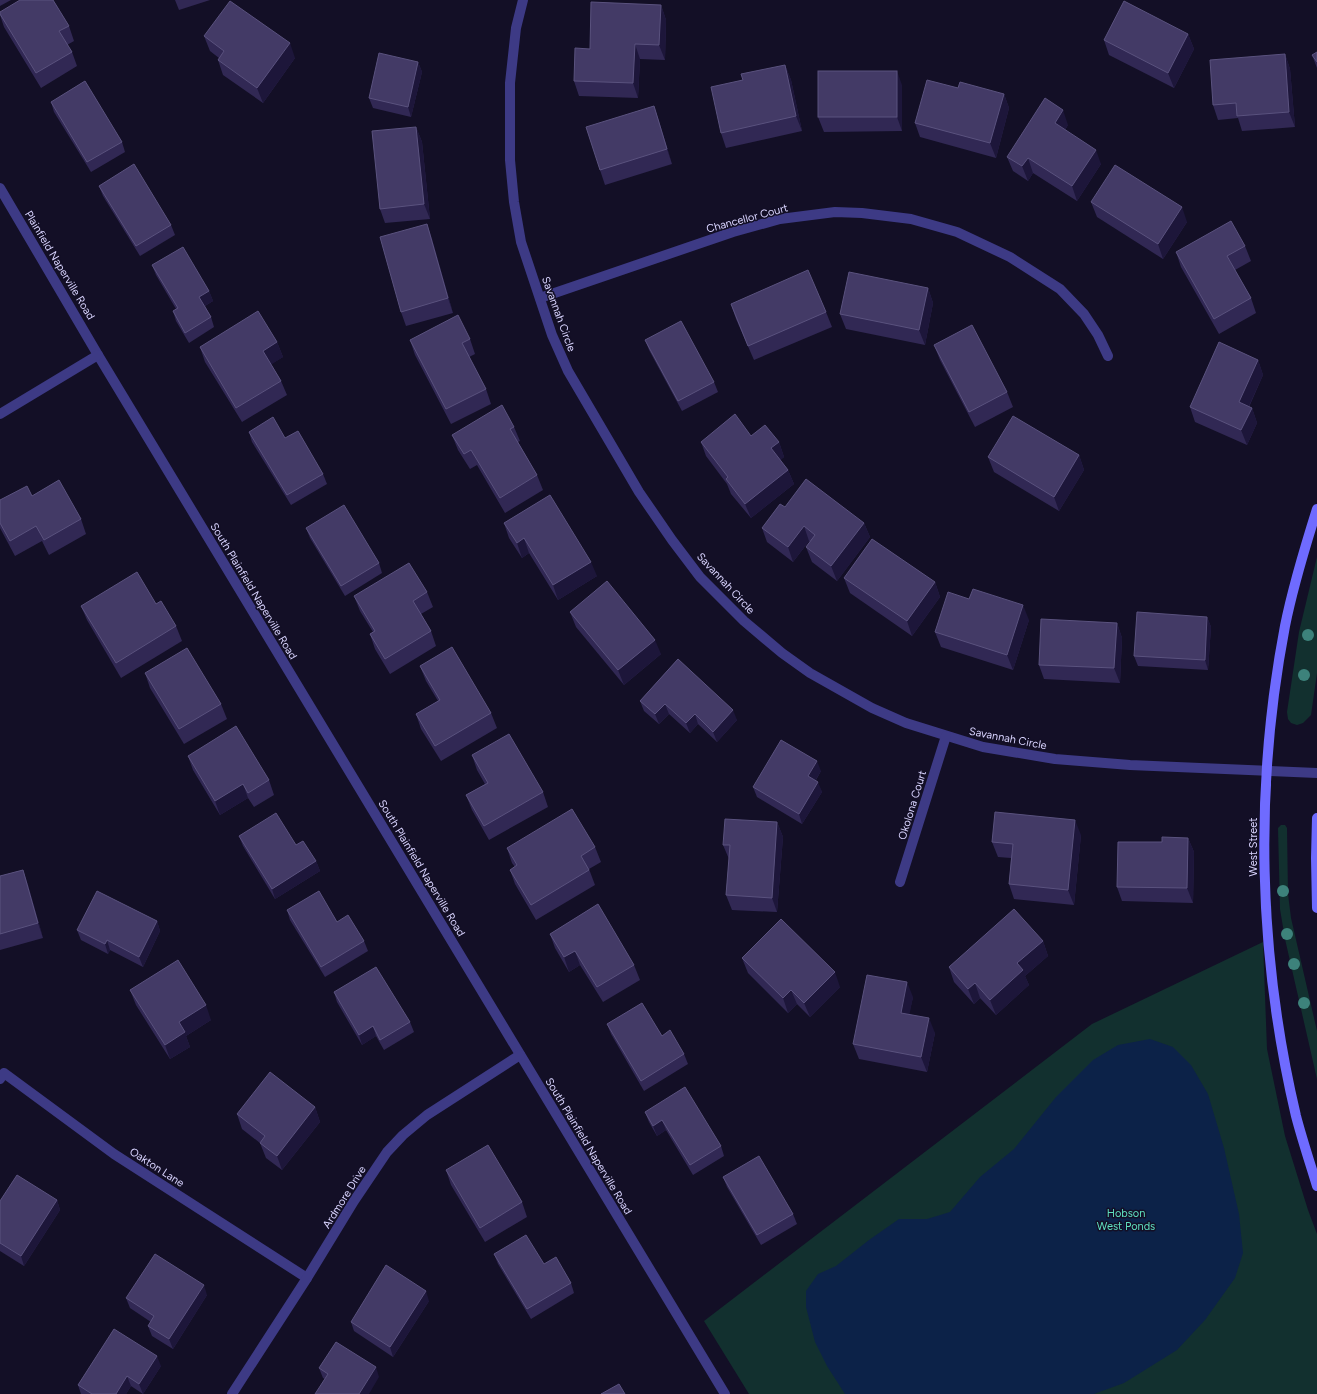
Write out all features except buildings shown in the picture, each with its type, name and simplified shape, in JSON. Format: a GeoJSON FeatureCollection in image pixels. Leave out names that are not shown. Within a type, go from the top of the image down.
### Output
{"type":"FeatureCollection","features":[{"type":"Feature","properties":{"kind":"street","name":"Savannah Circle"},"geometry":{"type":"LineString","coordinates":[[523,0],[516,28],[510,83],[510,160],[514,202],[521,242],[552,335],[568,371],[639,492],[700,577],[744,621],[782,653],[810,673],[872,708],[906,723],[983,747],[1055,759],[1130,765],[1317,773]]}},
{"type":"Feature","properties":{"kind":"street","name":"Plainfield Naperville Road"},"geometry":{"type":"LineString","coordinates":[[0,188],[98,355]]}},
{"type":"Feature","properties":{"kind":"street","name":"Chancellor Court"},"geometry":{"type":"LineString","coordinates":[[540,298],[733,232],[780,219],[835,212],[862,213],[912,219],[957,232],[1010,257],[1060,289],[1084,314],[1098,336],[1108,356]]}},
{"type":"Feature","properties":{"kind":"street"},"geometry":{"type":"LineString","coordinates":[[0,414],[98,355]]}},
{"type":"Feature","properties":{"kind":"street","name":"South Plainfield Naperville Road"},"geometry":{"type":"LineString","coordinates":[[98,355],[725,1394]]}},
{"type":"Feature","properties":{"kind":"street","name":"West Street"},"geometry":{"type":"LineString","coordinates":[[1317,509],[1302,556],[1286,625],[1274,694],[1266,771],[1264,842],[1268,946],[1276,1007],[1285,1062],[1297,1116],[1315,1172],[1317,1186]]}},
{"type":"Feature","properties":{"kind":"street","name":"Okolona Court"},"geometry":{"type":"LineString","coordinates":[[900,882],[946,736]]}},
{"type":"Feature","properties":{"kind":"street"},"geometry":{"type":"LineString","coordinates":[[1317,818],[1317,908]]}},
{"type":"Feature","properties":{"kind":"street","name":"Ardmore Drive"},"geometry":{"type":"LineString","coordinates":[[232,1394],[345,1218],[354,1201],[388,1152],[403,1135],[427,1115],[520,1055]]}},
{"type":"Feature","properties":{"kind":"street","name":"Oakton Lane"},"geometry":{"type":"LineString","coordinates":[[0,1079],[4,1073],[114,1154],[307,1278]]}},
{"type":"Feature","properties":{"kind":"green space"},"geometry":{"type":"Polygon","coordinates":[[[1317,557],[1317,673],[1311,715],[1303,723],[1297,725],[1291,723],[1288,719],[1287,712],[1299,632],[1317,557]]]}},
{"type":"Feature","properties":{"kind":"green space"},"geometry":{"type":"Polygon","coordinates":[[[1281,825],[1285,825],[1287,828],[1288,894],[1291,918],[1317,1031],[1317,1079],[1285,939],[1280,909],[1278,828],[1281,825]]]}},
{"type":"Feature","properties":{"kind":"green space","name":"Hobson West Ponds"},"geometry":{"type":"Polygon","coordinates":[[[1263,942],[1267,1049],[1285,1136],[1317,1234],[1317,1394],[749,1394],[704,1321],[1092,1024],[1263,942]]]}},
{"type":"Feature","properties":{"kind":"water"},"geometry":{"type":"Polygon","coordinates":[[[1150,1039],[1173,1047],[1191,1065],[1208,1094],[1224,1148],[1239,1214],[1243,1253],[1235,1278],[1205,1320],[1177,1350],[1124,1383],[1094,1394],[845,1394],[827,1366],[815,1342],[806,1307],[806,1291],[818,1274],[836,1266],[899,1219],[927,1219],[950,1212],[980,1177],[1014,1149],[1056,1097],[1093,1060],[1118,1045],[1150,1039]]]}}]}
